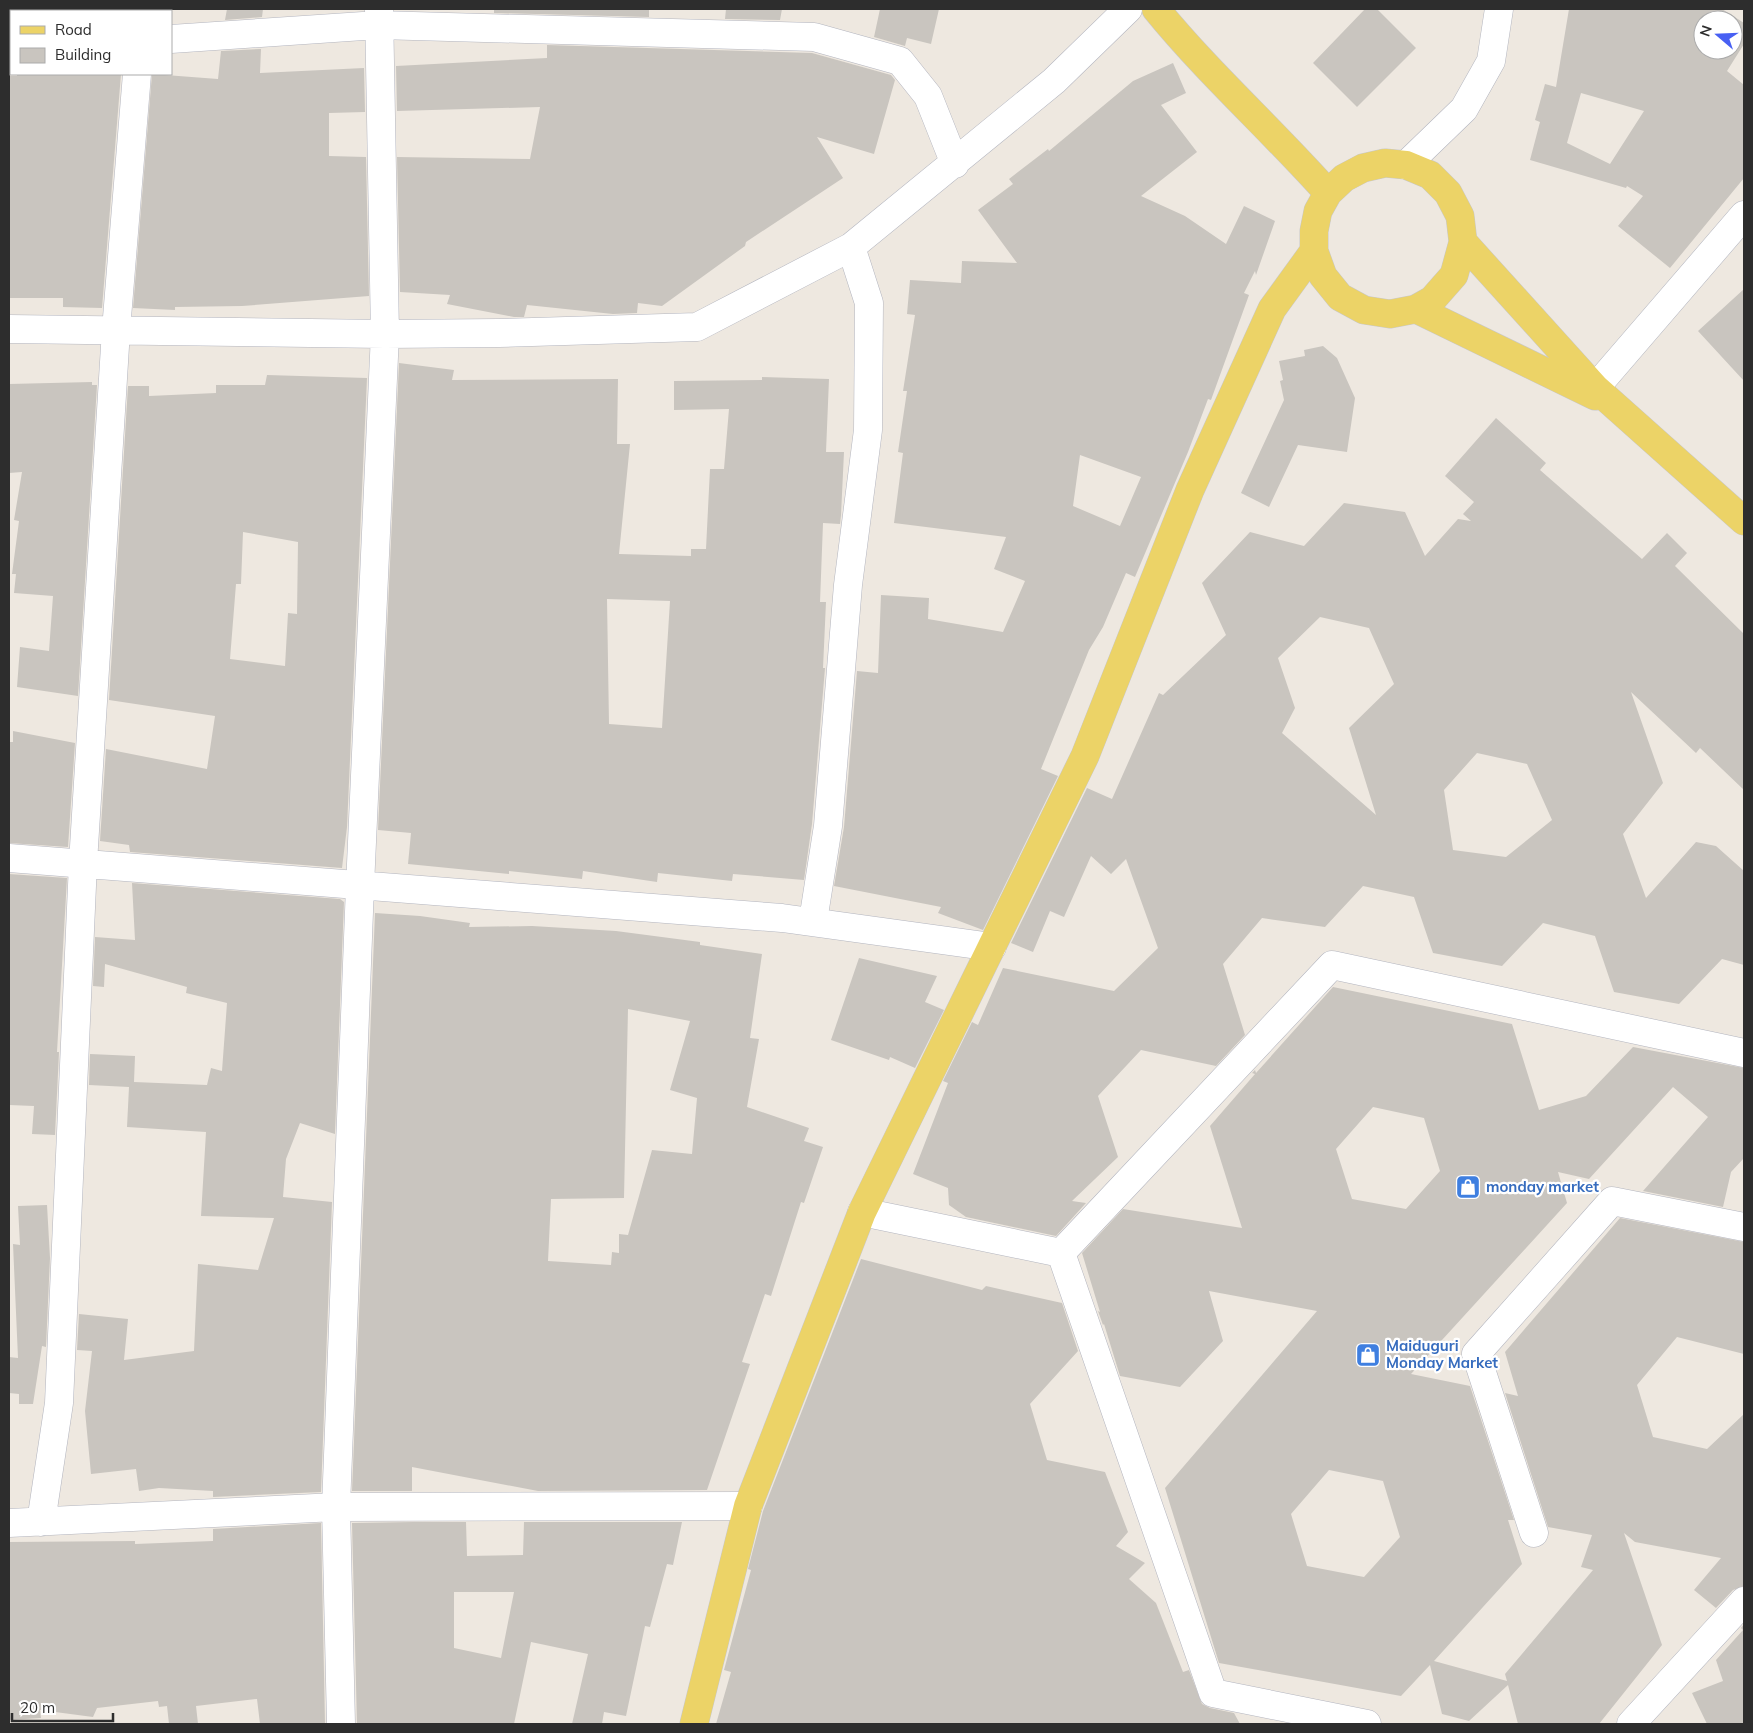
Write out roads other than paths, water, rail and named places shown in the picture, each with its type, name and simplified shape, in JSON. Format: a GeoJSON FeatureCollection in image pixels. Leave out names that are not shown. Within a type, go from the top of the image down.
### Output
{"type":"FeatureCollection","features":[{"type":"Feature","properties":{"kind":"main road"},"geometry":{"type":"LineString","coordinates":[[1156,9],[1187,46],[1287,147],[1328,193]]}},
{"type":"Feature","properties":{"kind":"main road"},"geometry":{"type":"LineString","coordinates":[[1385,163],[1406,165],[1430,175],[1448,194],[1460,216],[1463,242],[1454,275],[1432,300],[1416,308],[1390,314],[1364,310],[1340,297],[1323,276],[1314,251],[1314,230],[1318,211],[1328,193],[1344,178],[1363,168],[1385,163]]}},
{"type":"Feature","properties":{"kind":"main road"},"geometry":{"type":"LineString","coordinates":[[1463,242],[1603,396],[1744,521]]}},
{"type":"Feature","properties":{"kind":"main road"},"geometry":{"type":"LineString","coordinates":[[694,1724],[748,1506],[862,1212],[1085,756],[1190,490],[1272,310],[1314,251]]}},
{"type":"Feature","properties":{"kind":"main road"},"geometry":{"type":"LineString","coordinates":[[1416,308],[1603,396]]}},
{"type":"Feature","properties":{"kind":"street"},"geometry":{"type":"LineString","coordinates":[[9,329],[499,334],[697,327],[851,248],[1054,81],[1128,9]]}},
{"type":"Feature","properties":{"kind":"street"},"geometry":{"type":"LineString","coordinates":[[1406,165],[1464,109],[1491,61],[1499,9]]}},
{"type":"Feature","properties":{"kind":"street"},"geometry":{"type":"LineString","coordinates":[[172,39],[378,17],[814,37],[900,61],[928,96],[955,164]]}},
{"type":"Feature","properties":{"kind":"street"},"geometry":{"type":"LineString","coordinates":[[341,1724],[336,1507],[360,886],[385,334],[378,17]]}},
{"type":"Feature","properties":{"kind":"street"},"geometry":{"type":"LineString","coordinates":[[41,1522],[59,1403],[82,863],[116,330],[136,75]]}},
{"type":"Feature","properties":{"kind":"street"},"geometry":{"type":"LineString","coordinates":[[1603,396],[1744,215]]}},
{"type":"Feature","properties":{"kind":"street"},"geometry":{"type":"LineString","coordinates":[[812,921],[828,826],[848,585],[868,430],[869,303],[851,248]]}},
{"type":"Feature","properties":{"kind":"street"},"geometry":{"type":"LineString","coordinates":[[9,858],[812,921],[992,947]]}},
{"type":"Feature","properties":{"kind":"street"},"geometry":{"type":"LineString","coordinates":[[1062,1253],[1332,965],[1744,1053]]}},
{"type":"Feature","properties":{"kind":"street"},"geometry":{"type":"LineString","coordinates":[[1534,1533],[1476,1354],[1612,1201],[1744,1227]]}},
{"type":"Feature","properties":{"kind":"street"},"geometry":{"type":"LineString","coordinates":[[862,1212],[1062,1253]]}},
{"type":"Feature","properties":{"kind":"street"},"geometry":{"type":"LineString","coordinates":[[1062,1253],[1213,1693],[1367,1724]]}},
{"type":"Feature","properties":{"kind":"street"},"geometry":{"type":"LineString","coordinates":[[9,1523],[336,1507],[748,1506]]}},
{"type":"Feature","properties":{"kind":"street"},"geometry":{"type":"LineString","coordinates":[[1631,1724],[1744,1601]]}},
{"type":"Feature","properties":{"kind":"place","name":"monday market"},"geometry":{"type":"Point","coordinates":[1468,1187]}},
{"type":"Feature","properties":{"kind":"place","name":"Maiduguri Monday Market"},"geometry":{"type":"Point","coordinates":[1368,1355]}}]}
